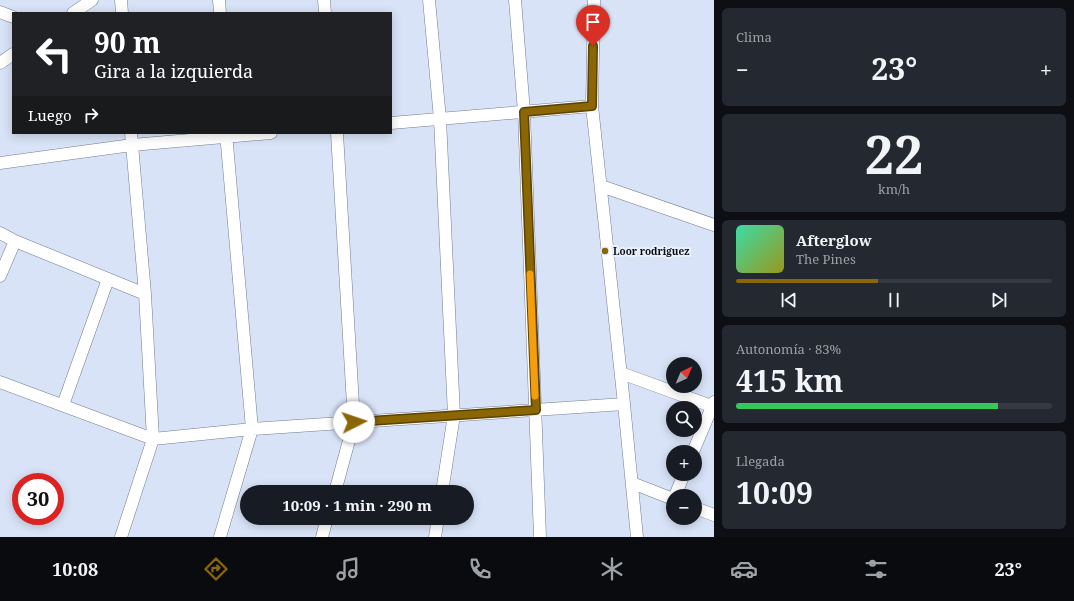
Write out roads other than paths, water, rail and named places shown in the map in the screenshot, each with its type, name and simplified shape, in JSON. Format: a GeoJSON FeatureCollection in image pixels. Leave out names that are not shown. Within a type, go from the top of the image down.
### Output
{"type":"FeatureCollection","features":[{"type":"Feature","properties":{"kind":"street"},"geometry":{"type":"LineString","coordinates":[[74,12],[92,0]]}},
{"type":"Feature","properties":{"kind":"street"},"geometry":{"type":"LineString","coordinates":[[121,0],[122,12]]}},
{"type":"Feature","properties":{"kind":"street"},"geometry":{"type":"LineString","coordinates":[[219,0],[220,12]]}},
{"type":"Feature","properties":{"kind":"street"},"geometry":{"type":"LineString","coordinates":[[324,0],[325,12]]}},
{"type":"Feature","properties":{"kind":"street"},"geometry":{"type":"LineString","coordinates":[[429,0],[440,119],[454,415],[443,485]]}},
{"type":"Feature","properties":{"kind":"street"},"geometry":{"type":"LineString","coordinates":[[515,0],[524,112],[540,537]]}},
{"type":"Feature","properties":{"kind":"street"},"geometry":{"type":"LineString","coordinates":[[594,0],[592,106],[637,537]]}},
{"type":"Feature","properties":{"kind":"street"},"geometry":{"type":"LineString","coordinates":[[0,12],[12,17]]}},
{"type":"Feature","properties":{"kind":"street"},"geometry":{"type":"LineString","coordinates":[[0,63],[12,55]]}},
{"type":"Feature","properties":{"kind":"street"},"geometry":{"type":"LineString","coordinates":[[392,123],[592,106]]}},
{"type":"Feature","properties":{"kind":"street"},"geometry":{"type":"LineString","coordinates":[[0,163],[131,139],[248,134]]}},
{"type":"Feature","properties":{"kind":"street"},"geometry":{"type":"LineString","coordinates":[[336,485],[354,422],[337,134]]}},
{"type":"Feature","properties":{"kind":"street"},"geometry":{"type":"LineString","coordinates":[[220,537],[252,429],[226,135]]}},
{"type":"Feature","properties":{"kind":"street"},"geometry":{"type":"LineString","coordinates":[[121,537],[153,439],[145,294],[131,139]]}},
{"type":"Feature","properties":{"kind":"street"},"geometry":{"type":"LineString","coordinates":[[601,186],[714,225]]}},
{"type":"Feature","properties":{"kind":"street"},"geometry":{"type":"LineString","coordinates":[[0,233],[15,241],[145,294]]}},
{"type":"Feature","properties":{"kind":"street"},"geometry":{"type":"LineString","coordinates":[[0,276],[15,241]]}},
{"type":"Feature","properties":{"kind":"street"},"geometry":{"type":"LineString","coordinates":[[63,405],[108,279]]}},
{"type":"Feature","properties":{"kind":"street"},"geometry":{"type":"LineString","coordinates":[[621,373],[713,405],[696,445]]}},
{"type":"Feature","properties":{"kind":"street"},"geometry":{"type":"LineString","coordinates":[[0,382],[153,439],[252,429],[624,404]]}},
{"type":"Feature","properties":{"kind":"street"},"geometry":{"type":"LineString","coordinates":[[632,484],[666,496]]}},
{"type":"Feature","properties":{"kind":"street"},"geometry":{"type":"LineString","coordinates":[[702,511],[714,515]]}},
{"type":"Feature","properties":{"kind":"street"},"geometry":{"type":"LineString","coordinates":[[322,537],[325,525]]}},
{"type":"Feature","properties":{"kind":"street"},"geometry":{"type":"LineString","coordinates":[[435,537],[437,525]]}},
{"type":"Feature","properties":{"kind":"place","name":"Loor rodriguez"},"geometry":{"type":"Point","coordinates":[605,251]}}]}
